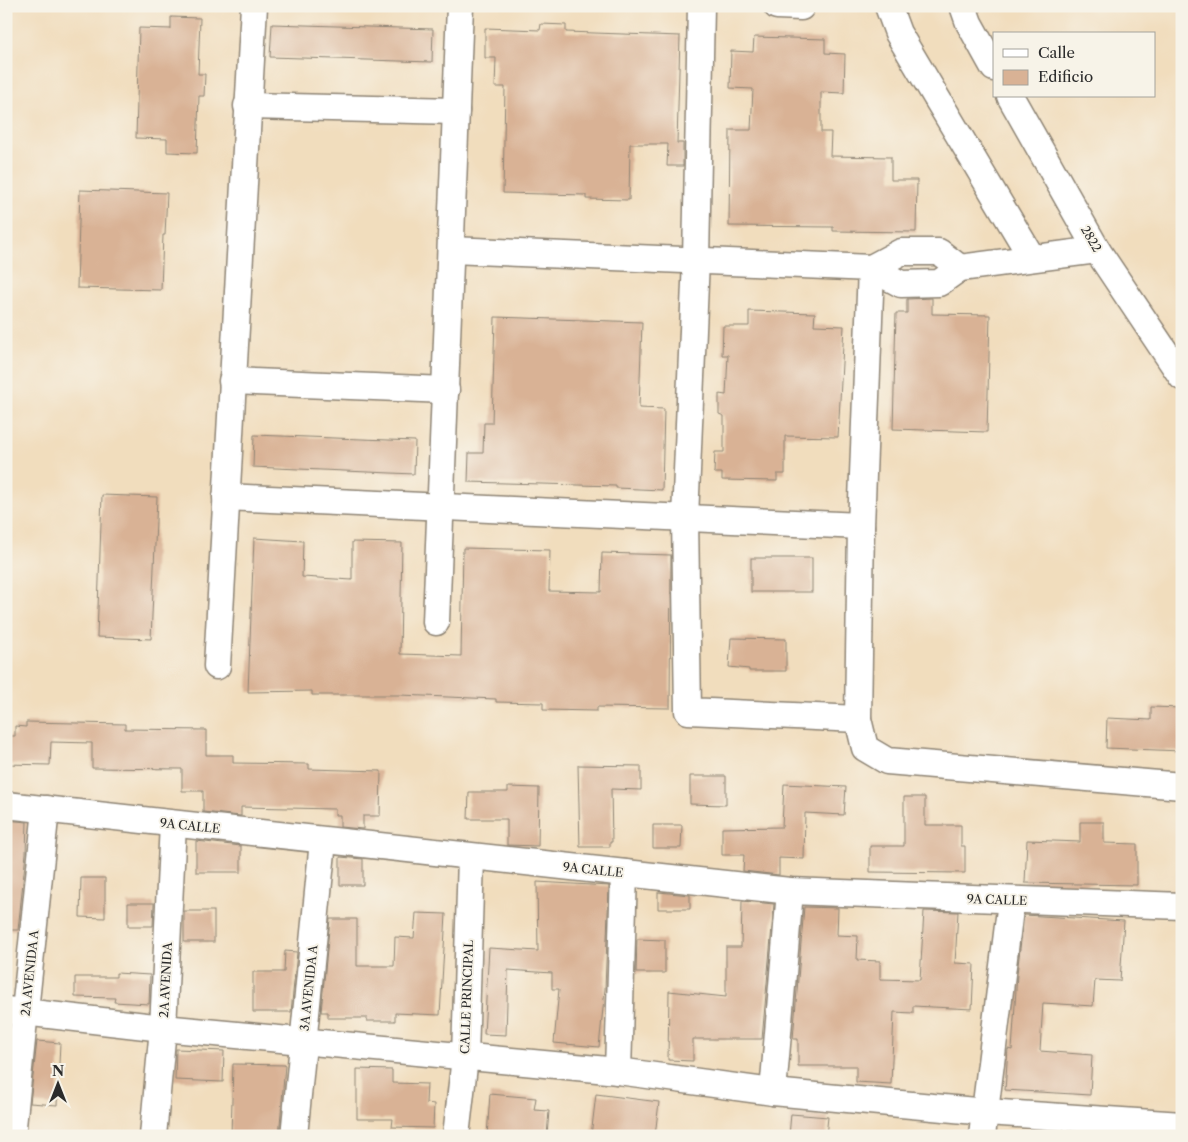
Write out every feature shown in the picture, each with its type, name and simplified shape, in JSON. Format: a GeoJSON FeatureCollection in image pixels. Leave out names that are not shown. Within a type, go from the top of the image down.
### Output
{"type":"FeatureCollection","features":[{"type":"Feature","properties":{"kind":"street"},"geometry":{"type":"LineString","coordinates":[[217,666],[254,6]]}},
{"type":"Feature","properties":{"kind":"street"},"geometry":{"type":"LineString","coordinates":[[436,622],[460,6]]}},
{"type":"Feature","properties":{"kind":"street"},"geometry":{"type":"LineString","coordinates":[[701,6],[696,260],[685,518],[688,711],[858,719]]}},
{"type":"Feature","properties":{"kind":"street"},"geometry":{"type":"LineString","coordinates":[[888,6],[898,33],[1032,258]]}},
{"type":"Feature","properties":{"kind":"street"},"geometry":{"type":"LineString","coordinates":[[963,6],[969,23],[993,66]]}},
{"type":"Feature","properties":{"kind":"street","name":"2822"},"geometry":{"type":"LineString","coordinates":[[1011,98],[1097,250],[1182,377]]}},
{"type":"Feature","properties":{"kind":"street"},"geometry":{"type":"LineString","coordinates":[[247,106],[456,111]]}},
{"type":"Feature","properties":{"kind":"street"},"geometry":{"type":"LineString","coordinates":[[451,250],[871,268],[901,284],[940,283],[960,268],[1097,250]]}},
{"type":"Feature","properties":{"kind":"street"},"geometry":{"type":"LineString","coordinates":[[871,268],[861,526],[858,719],[865,748],[887,761],[1182,786]]}},
{"type":"Feature","properties":{"kind":"street"},"geometry":{"type":"LineString","coordinates":[[232,381],[446,390]]}},
{"type":"Feature","properties":{"kind":"street"},"geometry":{"type":"LineString","coordinates":[[226,498],[861,526]]}},
{"type":"Feature","properties":{"kind":"street","name":"9A CALLE"},"geometry":{"type":"LineString","coordinates":[[6,805],[790,891],[1011,901],[1182,906]]}},
{"type":"Feature","properties":{"kind":"street","name":"2A AVENIDA A"},"geometry":{"type":"LineString","coordinates":[[12,1136],[16,1011],[46,809]]}},
{"type":"Feature","properties":{"kind":"street","name":"2A AVENIDA"},"geometry":{"type":"LineString","coordinates":[[153,1136],[164,1028],[173,824]]}},
{"type":"Feature","properties":{"kind":"street","name":"3A AVENIDA A"},"geometry":{"type":"LineString","coordinates":[[294,1136],[323,841]]}},
{"type":"Feature","properties":{"kind":"street","name":"CALLE PRINCIPAL"},"geometry":{"type":"LineString","coordinates":[[456,1136],[465,1057],[471,857]]}},
{"type":"Feature","properties":{"kind":"street"},"geometry":{"type":"LineString","coordinates":[[618,1070],[624,873]]}},
{"type":"Feature","properties":{"kind":"street"},"geometry":{"type":"LineString","coordinates":[[773,1092],[790,891]]}},
{"type":"Feature","properties":{"kind":"street"},"geometry":{"type":"LineString","coordinates":[[984,1124],[1011,901]]}},
{"type":"Feature","properties":{"kind":"street"},"geometry":{"type":"LineString","coordinates":[[16,1011],[304,1042],[618,1070],[984,1124],[1182,1125]]}},
{"type":"Feature","properties":{"kind":"building"},"geometry":{"type":"Polygon","coordinates":[[[171,17],[200,18],[198,74],[205,74],[204,96],[199,96],[197,153],[167,152],[167,139],[136,138],[139,28],[171,29],[171,17]]]}},
{"type":"Feature","properties":{"kind":"building"},"geometry":{"type":"Polygon","coordinates":[[[272,24],[433,29],[432,62],[270,57],[272,24]]]}},
{"type":"Feature","properties":{"kind":"building"},"geometry":{"type":"Polygon","coordinates":[[[541,24],[566,25],[566,32],[680,36],[677,143],[683,143],[683,166],[667,166],[668,144],[630,144],[629,200],[586,199],[586,195],[503,193],[505,87],[495,87],[496,58],[485,58],[485,28],[540,30],[541,24]]]}},
{"type":"Feature","properties":{"kind":"building"},"geometry":{"type":"Polygon","coordinates":[[[754,37],[825,39],[825,53],[845,54],[844,93],[821,92],[821,132],[831,132],[830,156],[891,157],[891,180],[917,180],[916,232],[833,231],[833,227],[729,226],[730,130],[751,130],[753,89],[730,88],[731,51],[753,52],[754,37]]]}},
{"type":"Feature","properties":{"kind":"building"},"geometry":{"type":"Polygon","coordinates":[[[80,190],[167,193],[161,290],[77,288],[80,190]]]}},
{"type":"Feature","properties":{"kind":"building"},"geometry":{"type":"Polygon","coordinates":[[[932,298],[932,314],[990,315],[987,432],[893,429],[896,313],[907,313],[907,299],[932,298]]]}},
{"type":"Feature","properties":{"kind":"building"},"geometry":{"type":"Polygon","coordinates":[[[749,311],[815,313],[814,325],[844,326],[838,437],[785,436],[785,474],[777,474],[777,481],[722,480],[722,473],[714,473],[715,452],[724,452],[724,416],[719,414],[719,394],[726,395],[728,355],[722,355],[723,326],[749,326],[749,311]]]}},
{"type":"Feature","properties":{"kind":"building"},"geometry":{"type":"Polygon","coordinates":[[[495,317],[642,322],[639,408],[664,409],[662,490],[616,488],[616,486],[468,482],[469,453],[483,453],[484,423],[492,423],[495,317]]]}},
{"type":"Feature","properties":{"kind":"building"},"geometry":{"type":"Polygon","coordinates":[[[254,435],[415,441],[414,474],[253,467],[254,435]]]}},
{"type":"Feature","properties":{"kind":"building"},"geometry":{"type":"Polygon","coordinates":[[[102,495],[157,497],[151,639],[97,637],[102,495]]]}},
{"type":"Feature","properties":{"kind":"building"},"geometry":{"type":"Polygon","coordinates":[[[254,538],[303,541],[302,577],[352,580],[352,542],[402,543],[400,654],[461,656],[463,548],[550,550],[549,591],[601,592],[602,553],[671,555],[670,708],[597,707],[597,711],[543,710],[543,703],[496,702],[496,699],[400,695],[312,695],[312,691],[248,692],[254,538]]]}},
{"type":"Feature","properties":{"kind":"building"},"geometry":{"type":"Polygon","coordinates":[[[751,558],[812,558],[812,592],[751,592],[751,558]]]}},
{"type":"Feature","properties":{"kind":"building"},"geometry":{"type":"Polygon","coordinates":[[[731,638],[786,639],[786,671],[749,671],[749,669],[729,667],[731,638]]]}},
{"type":"Feature","properties":{"kind":"building"},"geometry":{"type":"Polygon","coordinates":[[[1151,707],[1182,708],[1182,751],[1106,748],[1107,718],[1151,720],[1151,707]]]}},
{"type":"Feature","properties":{"kind":"building"},"geometry":{"type":"Polygon","coordinates":[[[26,722],[125,724],[125,729],[206,730],[206,755],[233,755],[233,763],[309,764],[309,769],[381,771],[380,816],[363,816],[363,829],[340,827],[340,815],[335,815],[335,809],[241,807],[241,816],[203,812],[203,791],[182,791],[182,769],[92,768],[92,743],[51,742],[50,765],[6,764],[6,736],[15,736],[15,726],[26,727],[26,722]]]}},
{"type":"Feature","properties":{"kind":"building"},"geometry":{"type":"Polygon","coordinates":[[[578,765],[641,766],[641,790],[611,789],[612,842],[610,842],[610,847],[580,847],[578,765]]]}},
{"type":"Feature","properties":{"kind":"building"},"geometry":{"type":"Polygon","coordinates":[[[690,776],[726,776],[726,805],[690,804],[690,776]]]}},
{"type":"Feature","properties":{"kind":"building"},"geometry":{"type":"Polygon","coordinates":[[[784,784],[846,787],[844,815],[805,813],[804,859],[779,858],[779,875],[743,871],[744,855],[722,855],[722,828],[782,827],[784,784]]]}},
{"type":"Feature","properties":{"kind":"building"},"geometry":{"type":"Polygon","coordinates":[[[508,787],[539,788],[538,846],[507,845],[507,819],[468,819],[469,792],[508,792],[508,787]]]}},
{"type":"Feature","properties":{"kind":"building"},"geometry":{"type":"Polygon","coordinates":[[[904,797],[925,797],[925,825],[961,825],[961,846],[965,846],[965,873],[870,872],[870,846],[904,846],[904,797]]]}},
{"type":"Feature","properties":{"kind":"building"},"geometry":{"type":"Polygon","coordinates":[[[6,820],[27,822],[26,853],[18,930],[6,930],[6,820]]]}},
{"type":"Feature","properties":{"kind":"building"},"geometry":{"type":"Polygon","coordinates":[[[1080,822],[1104,822],[1104,843],[1137,844],[1137,885],[1025,883],[1027,840],[1080,842],[1080,822]]]}},
{"type":"Feature","properties":{"kind":"building"},"geometry":{"type":"Polygon","coordinates":[[[653,825],[682,825],[681,848],[653,848],[653,825]]]}},
{"type":"Feature","properties":{"kind":"building"},"geometry":{"type":"Polygon","coordinates":[[[196,841],[241,846],[241,872],[196,872],[196,841]]]}},
{"type":"Feature","properties":{"kind":"building"},"geometry":{"type":"Polygon","coordinates":[[[340,857],[363,859],[363,885],[340,885],[340,857]]]}},
{"type":"Feature","properties":{"kind":"building"},"geometry":{"type":"Polygon","coordinates":[[[81,878],[105,878],[105,918],[80,917],[81,878]]]}},
{"type":"Feature","properties":{"kind":"building"},"geometry":{"type":"Polygon","coordinates":[[[537,882],[609,886],[605,989],[599,1047],[554,1043],[559,989],[552,989],[552,973],[508,970],[506,1035],[484,1034],[489,948],[538,951],[537,882]]]}},
{"type":"Feature","properties":{"kind":"building"},"geometry":{"type":"Polygon","coordinates":[[[658,892],[690,895],[690,909],[658,909],[658,892]]]}},
{"type":"Feature","properties":{"kind":"building"},"geometry":{"type":"Polygon","coordinates":[[[742,901],[774,904],[762,1039],[693,1039],[693,1061],[668,1060],[669,991],[726,997],[726,947],[741,947],[742,901]]]}},
{"type":"Feature","properties":{"kind":"building"},"geometry":{"type":"Polygon","coordinates":[[[128,903],[154,903],[153,926],[128,926],[128,903]]]}},
{"type":"Feature","properties":{"kind":"building"},"geometry":{"type":"Polygon","coordinates":[[[804,907],[838,908],[837,935],[858,936],[857,960],[880,961],[880,979],[920,980],[924,911],[958,912],[955,963],[974,964],[972,1009],[913,1006],[913,1013],[894,1012],[891,1084],[856,1082],[856,1066],[798,1066],[798,1039],[793,1039],[804,907]]]}},
{"type":"Feature","properties":{"kind":"building"},"geometry":{"type":"Polygon","coordinates":[[[184,911],[214,911],[214,942],[184,942],[184,911]]]}},
{"type":"Feature","properties":{"kind":"building"},"geometry":{"type":"Polygon","coordinates":[[[416,913],[446,914],[440,1015],[395,1013],[395,1021],[367,1021],[367,1018],[328,1018],[328,1012],[321,1012],[330,919],[357,919],[357,966],[394,966],[395,937],[414,938],[416,913]]]}},
{"type":"Feature","properties":{"kind":"building"},"geometry":{"type":"Polygon","coordinates":[[[1024,915],[1124,921],[1120,981],[1095,980],[1093,1006],[1043,1003],[1040,1051],[1092,1055],[1090,1095],[1005,1090],[1008,1049],[1012,1050],[1017,974],[1024,915]]]}},
{"type":"Feature","properties":{"kind":"building"},"geometry":{"type":"Polygon","coordinates":[[[637,939],[665,940],[665,973],[636,973],[637,939]]]}},
{"type":"Feature","properties":{"kind":"building"},"geometry":{"type":"Polygon","coordinates":[[[285,951],[297,952],[291,1012],[253,1012],[253,972],[284,972],[285,951]]]}},
{"type":"Feature","properties":{"kind":"building"},"geometry":{"type":"Polygon","coordinates":[[[116,973],[150,975],[149,1004],[114,1002],[115,998],[75,997],[75,977],[116,977],[116,973]]]}},
{"type":"Feature","properties":{"kind":"building"},"geometry":{"type":"Polygon","coordinates":[[[37,1041],[60,1043],[57,1105],[30,1103],[37,1041]]]}},
{"type":"Feature","properties":{"kind":"building"},"geometry":{"type":"Polygon","coordinates":[[[176,1049],[224,1051],[223,1082],[175,1080],[176,1049]]]}},
{"type":"Feature","properties":{"kind":"building"},"geometry":{"type":"Polygon","coordinates":[[[233,1064],[285,1065],[279,1136],[231,1136],[233,1064]]]}},
{"type":"Feature","properties":{"kind":"building"},"geometry":{"type":"Polygon","coordinates":[[[357,1069],[392,1070],[392,1083],[427,1084],[426,1103],[434,1104],[433,1128],[392,1127],[393,1119],[357,1119],[357,1069]]]}},
{"type":"Feature","properties":{"kind":"building"},"geometry":{"type":"Polygon","coordinates":[[[490,1094],[536,1098],[534,1110],[549,1111],[547,1136],[487,1136],[490,1094]]]}},
{"type":"Feature","properties":{"kind":"building"},"geometry":{"type":"Polygon","coordinates":[[[596,1094],[659,1102],[655,1136],[591,1136],[596,1094]]]}},
{"type":"Feature","properties":{"kind":"building"},"geometry":{"type":"Polygon","coordinates":[[[791,1114],[828,1117],[826,1136],[789,1136],[791,1114]]]}}]}
